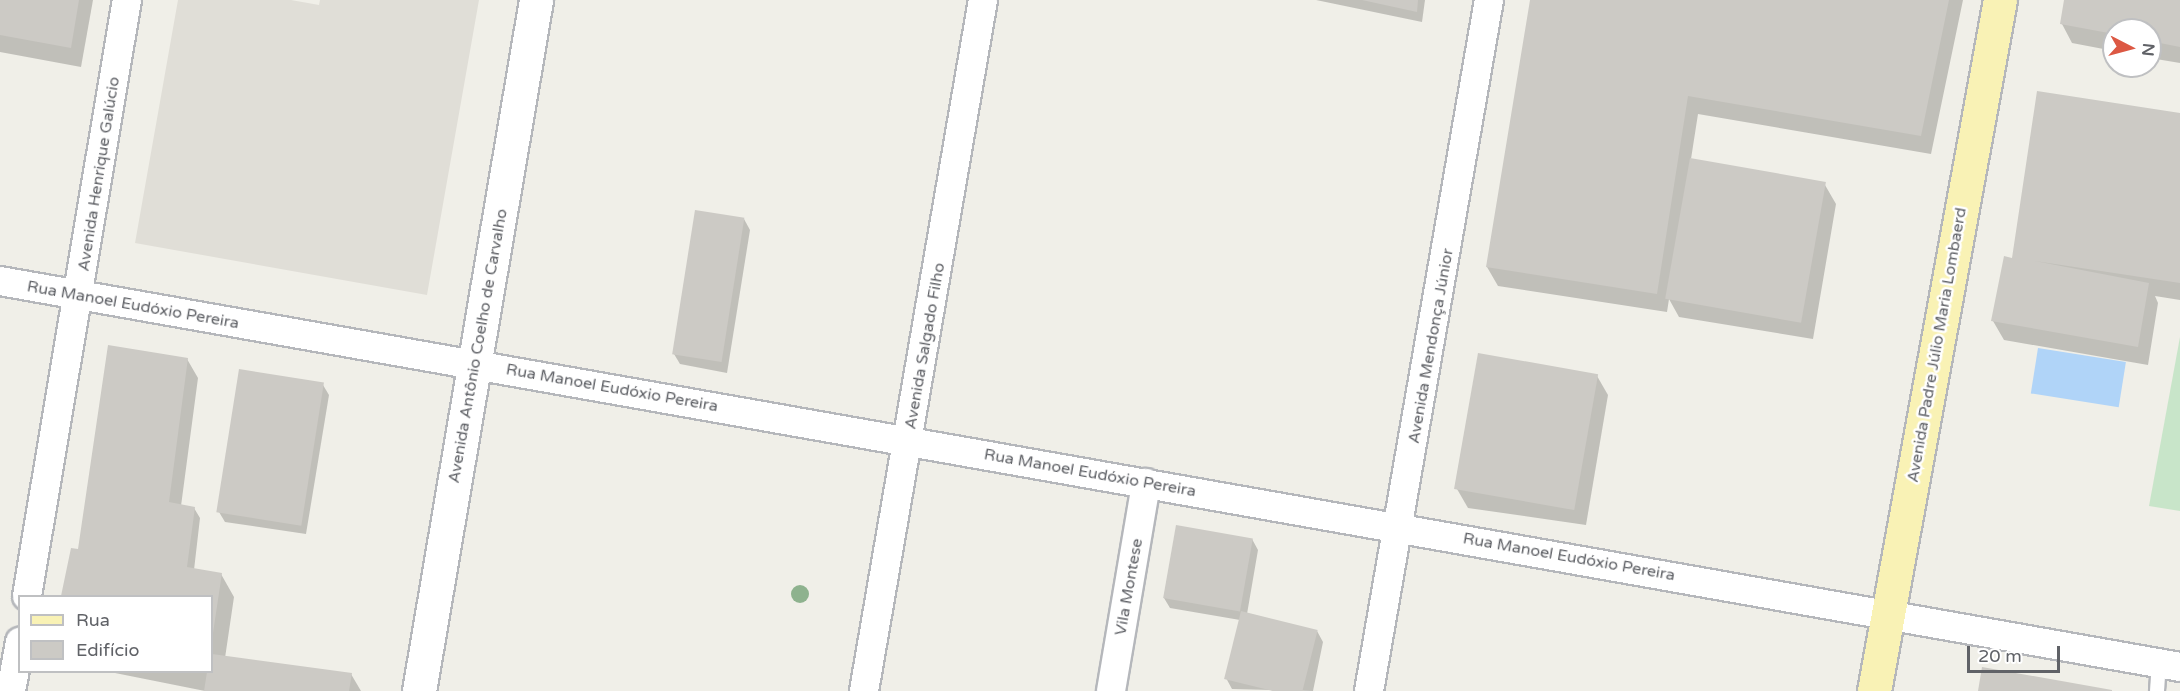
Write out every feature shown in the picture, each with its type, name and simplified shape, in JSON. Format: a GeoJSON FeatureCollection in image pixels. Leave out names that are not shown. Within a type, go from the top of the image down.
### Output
{"type":"FeatureCollection","features":[{"type":"Feature","properties":{"kind":"main road","name":"Avenida Padre Júlio Maria Lombaerd"},"geometry":{"type":"LineString","coordinates":[[1874,691],[2000,0]]}},
{"type":"Feature","properties":{"kind":"street","name":"Avenida Henrique Galúcio"},"geometry":{"type":"LineString","coordinates":[[27,595],[127,0]]}},
{"type":"Feature","properties":{"kind":"street","name":"Avenida Antônio Coelho de Carvalho"},"geometry":{"type":"LineString","coordinates":[[419,691],[536,0]]}},
{"type":"Feature","properties":{"kind":"street","name":"Avenida Salgado Filho"},"geometry":{"type":"LineString","coordinates":[[864,691],[983,0]]}},
{"type":"Feature","properties":{"kind":"street","name":"Avenida Mendonça Júnior"},"geometry":{"type":"LineString","coordinates":[[1369,691],[1400,527],[1490,0]]}},
{"type":"Feature","properties":{"kind":"street","name":"Rua Manoel Eudóxio Pereira"},"geometry":{"type":"LineString","coordinates":[[0,281],[1887,612],[2170,665]]}},
{"type":"Feature","properties":{"kind":"street","name":"Vila Montese"},"geometry":{"type":"LineString","coordinates":[[1111,691],[1146,483]]}},
{"type":"Feature","properties":{"kind":"street"},"geometry":{"type":"LineString","coordinates":[[11,691],[18,653]]}},
{"type":"Feature","properties":{"kind":"lane"},"geometry":{"type":"LineString","coordinates":[[2157,691],[2170,665]]}},
{"type":"Feature","properties":{"kind":"shaded area"},"geometry":{"type":"Polygon","coordinates":[[[178,0],[291,0],[319,5],[320,0],[479,0],[427,295],[135,243],[178,0]]]}},
{"type":"Feature","properties":{"kind":"green space"},"geometry":{"type":"Polygon","coordinates":[[[2180,337],[2180,511],[2149,506],[2180,337]]]}},
{"type":"Feature","properties":{"kind":"water"},"geometry":{"type":"Polygon","coordinates":[[[2038,348],[2126,362],[2119,407],[2031,393],[2038,348]]]}},
{"type":"Feature","properties":{"kind":"building"},"geometry":{"type":"Polygon","coordinates":[[[0,0],[79,0],[71,48],[0,35],[0,0]]]}},
{"type":"Feature","properties":{"kind":"building"},"geometry":{"type":"Polygon","coordinates":[[[1362,0],[1418,0],[1417,12],[1362,0]]]}},
{"type":"Feature","properties":{"kind":"building"},"geometry":{"type":"Polygon","coordinates":[[[1530,0],[1949,0],[1921,136],[1688,96],[1657,294],[1486,267],[1530,0]]]}},
{"type":"Feature","properties":{"kind":"building"},"geometry":{"type":"Polygon","coordinates":[[[2064,0],[2180,0],[2180,47],[2162,43],[2162,18],[2102,18],[2102,32],[2060,24],[2064,0]]]}},
{"type":"Feature","properties":{"kind":"building"},"geometry":{"type":"Polygon","coordinates":[[[2037,91],[2180,113],[2180,283],[2035,261],[2149,283],[2138,347],[1991,321],[2004,256],[2012,258],[2037,91]]]}},
{"type":"Feature","properties":{"kind":"building"},"geometry":{"type":"Polygon","coordinates":[[[1690,158],[1826,182],[1801,323],[1665,299],[1690,158]]]}},
{"type":"Feature","properties":{"kind":"building"},"geometry":{"type":"Polygon","coordinates":[[[695,210],[744,218],[722,362],[672,354],[695,210]]]}},
{"type":"Feature","properties":{"kind":"building"},"geometry":{"type":"Polygon","coordinates":[[[108,345],[188,358],[169,502],[195,507],[187,567],[222,573],[213,633],[213,595],[61,595],[71,548],[78,549],[108,345]]]}},
{"type":"Feature","properties":{"kind":"building"},"geometry":{"type":"Polygon","coordinates":[[[1478,353],[1598,374],[1574,510],[1454,489],[1478,353]]]}},
{"type":"Feature","properties":{"kind":"building"},"geometry":{"type":"Polygon","coordinates":[[[239,369],[324,382],[301,526],[216,512],[239,369]]]}},
{"type":"Feature","properties":{"kind":"building"},"geometry":{"type":"Polygon","coordinates":[[[1176,525],[1253,539],[1240,611],[1163,598],[1176,525]]]}},
{"type":"Feature","properties":{"kind":"building"},"geometry":{"type":"Polygon","coordinates":[[[1241,611],[1318,630],[1302,691],[1273,691],[1224,679],[1241,611]]]}},
{"type":"Feature","properties":{"kind":"building"},"geometry":{"type":"Polygon","coordinates":[[[213,654],[352,673],[349,691],[204,691],[207,673],[213,673],[213,654]]]}},
{"type":"Feature","properties":{"kind":"building"},"geometry":{"type":"Polygon","coordinates":[[[1982,667],[2112,690],[2112,691],[1978,691],[1982,667]]]}}]}
